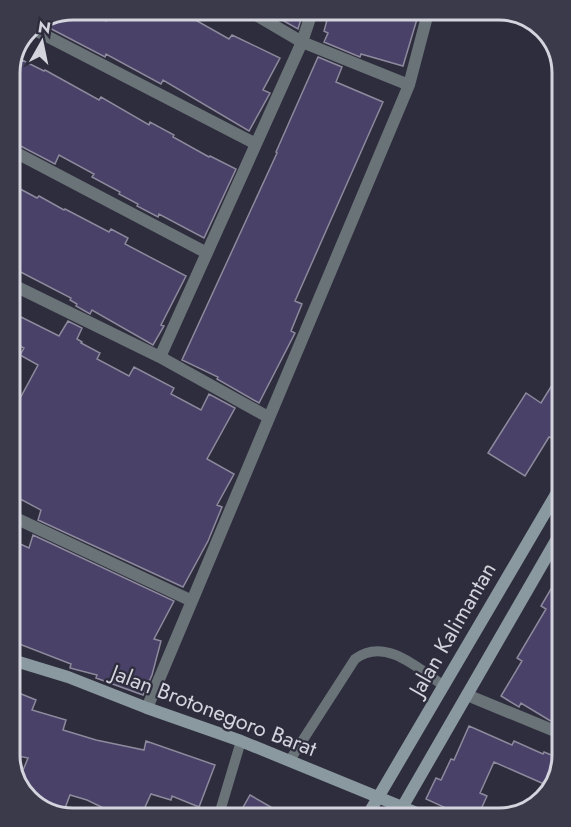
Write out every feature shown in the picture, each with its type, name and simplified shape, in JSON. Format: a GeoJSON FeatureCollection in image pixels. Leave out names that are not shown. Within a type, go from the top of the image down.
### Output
{"type":"FeatureCollection","features":[{"type":"Feature","properties":{"kind":"main road","name":"Jalan Kalimantan"},"geometry":{"type":"LineString","coordinates":[[372,808],[552,501]]}},
{"type":"Feature","properties":{"kind":"main road","name":"Jalan Kalimantan"},"geometry":{"type":"LineString","coordinates":[[402,808],[552,547]]}},
{"type":"Feature","properties":{"kind":"main road","name":"Jalan Brotonegoro Barat"},"geometry":{"type":"LineString","coordinates":[[20,662],[68,677],[290,760],[379,796],[394,808]]}},
{"type":"Feature","properties":{"kind":"street"},"geometry":{"type":"LineString","coordinates":[[265,20],[302,42],[409,85]]}},
{"type":"Feature","properties":{"kind":"street"},"geometry":{"type":"LineString","coordinates":[[160,357],[302,42],[309,20]]}},
{"type":"Feature","properties":{"kind":"street"},"geometry":{"type":"LineString","coordinates":[[147,708],[409,85],[426,20]]}},
{"type":"Feature","properties":{"kind":"street"},"geometry":{"type":"LineString","coordinates":[[39,32],[256,144]]}},
{"type":"Feature","properties":{"kind":"street"},"geometry":{"type":"LineString","coordinates":[[20,155],[207,253]]}},
{"type":"Feature","properties":{"kind":"street"},"geometry":{"type":"LineString","coordinates":[[20,288],[160,357],[268,417]]}},
{"type":"Feature","properties":{"kind":"street"},"geometry":{"type":"LineString","coordinates":[[20,520],[192,601]]}},
{"type":"Feature","properties":{"kind":"street"},"geometry":{"type":"LineString","coordinates":[[467,695],[552,730]]}},
{"type":"Feature","properties":{"kind":"lane"},"geometry":{"type":"LineString","coordinates":[[290,760],[355,659],[365,651],[395,653],[444,686]]}},
{"type":"Feature","properties":{"kind":"lane"},"geometry":{"type":"LineString","coordinates":[[221,807],[241,741]]}},
{"type":"Feature","properties":{"kind":"building"},"geometry":{"type":"Polygon","coordinates":[[[73,20],[195,20],[229,39],[232,35],[280,58],[263,90],[270,93],[249,131],[163,80],[161,84],[106,54],[105,57],[47,27],[73,20]]]}},
{"type":"Feature","properties":{"kind":"building"},"geometry":{"type":"Polygon","coordinates":[[[282,20],[301,20],[298,29],[282,20]]]}},
{"type":"Feature","properties":{"kind":"building"},"geometry":{"type":"Polygon","coordinates":[[[327,20],[417,20],[403,66],[361,54],[360,57],[324,42],[328,33],[324,31],[327,20]]]}},
{"type":"Feature","properties":{"kind":"building"},"geometry":{"type":"Polygon","coordinates":[[[318,57],[342,67],[336,82],[383,102],[295,301],[302,304],[291,331],[295,333],[259,403],[217,379],[218,377],[182,360],[277,153],[318,57]]]}},
{"type":"Feature","properties":{"kind":"building"},"geometry":{"type":"Polygon","coordinates":[[[22,60],[45,70],[99,100],[101,97],[149,125],[150,122],[174,135],[173,137],[209,157],[236,169],[204,238],[159,214],[158,217],[137,206],[138,204],[119,194],[120,192],[92,177],[94,174],[59,155],[55,164],[20,146],[22,60]]]}},
{"type":"Feature","properties":{"kind":"building"},"geometry":{"type":"Polygon","coordinates":[[[20,189],[37,198],[39,196],[109,232],[111,229],[128,238],[125,244],[186,276],[153,345],[92,310],[90,314],[76,306],[77,304],[70,300],[71,298],[20,272],[20,189]]]}},
{"type":"Feature","properties":{"kind":"building"},"geometry":{"type":"Polygon","coordinates":[[[20,316],[59,336],[68,321],[82,328],[77,339],[100,353],[97,359],[129,376],[134,367],[174,388],[171,394],[201,410],[209,394],[235,408],[207,459],[234,474],[217,505],[222,507],[208,541],[183,587],[38,520],[41,510],[20,499],[20,399],[38,365],[20,355],[24,348],[20,346],[20,316]]]}},
{"type":"Feature","properties":{"kind":"building"},"geometry":{"type":"Polygon","coordinates":[[[552,385],[552,438],[549,437],[525,476],[488,453],[526,393],[541,403],[552,385]]]}},
{"type":"Feature","properties":{"kind":"building"},"geometry":{"type":"Polygon","coordinates":[[[33,535],[174,601],[154,639],[161,641],[152,675],[143,695],[96,678],[97,675],[70,668],[71,664],[20,644],[20,544],[29,548],[33,535]]]}},
{"type":"Feature","properties":{"kind":"building"},"geometry":{"type":"Polygon","coordinates":[[[552,587],[551,721],[521,703],[519,707],[501,696],[522,661],[517,658],[546,609],[541,606],[552,587]]]}},
{"type":"Feature","properties":{"kind":"building"},"geometry":{"type":"Polygon","coordinates":[[[20,693],[36,700],[32,710],[66,720],[63,730],[144,750],[146,741],[215,765],[199,807],[172,796],[171,800],[151,794],[145,807],[102,807],[70,795],[66,807],[40,797],[30,787],[22,772],[28,758],[20,756],[20,693]]]}},
{"type":"Feature","properties":{"kind":"building"},"geometry":{"type":"Polygon","coordinates":[[[469,726],[512,745],[514,741],[543,754],[544,752],[552,755],[550,768],[543,783],[494,762],[480,793],[487,796],[482,808],[446,808],[426,799],[436,778],[441,780],[451,759],[454,760],[469,726]]]}},
{"type":"Feature","properties":{"kind":"building"},"geometry":{"type":"Polygon","coordinates":[[[250,795],[272,807],[243,807],[250,795]]]}}]}
